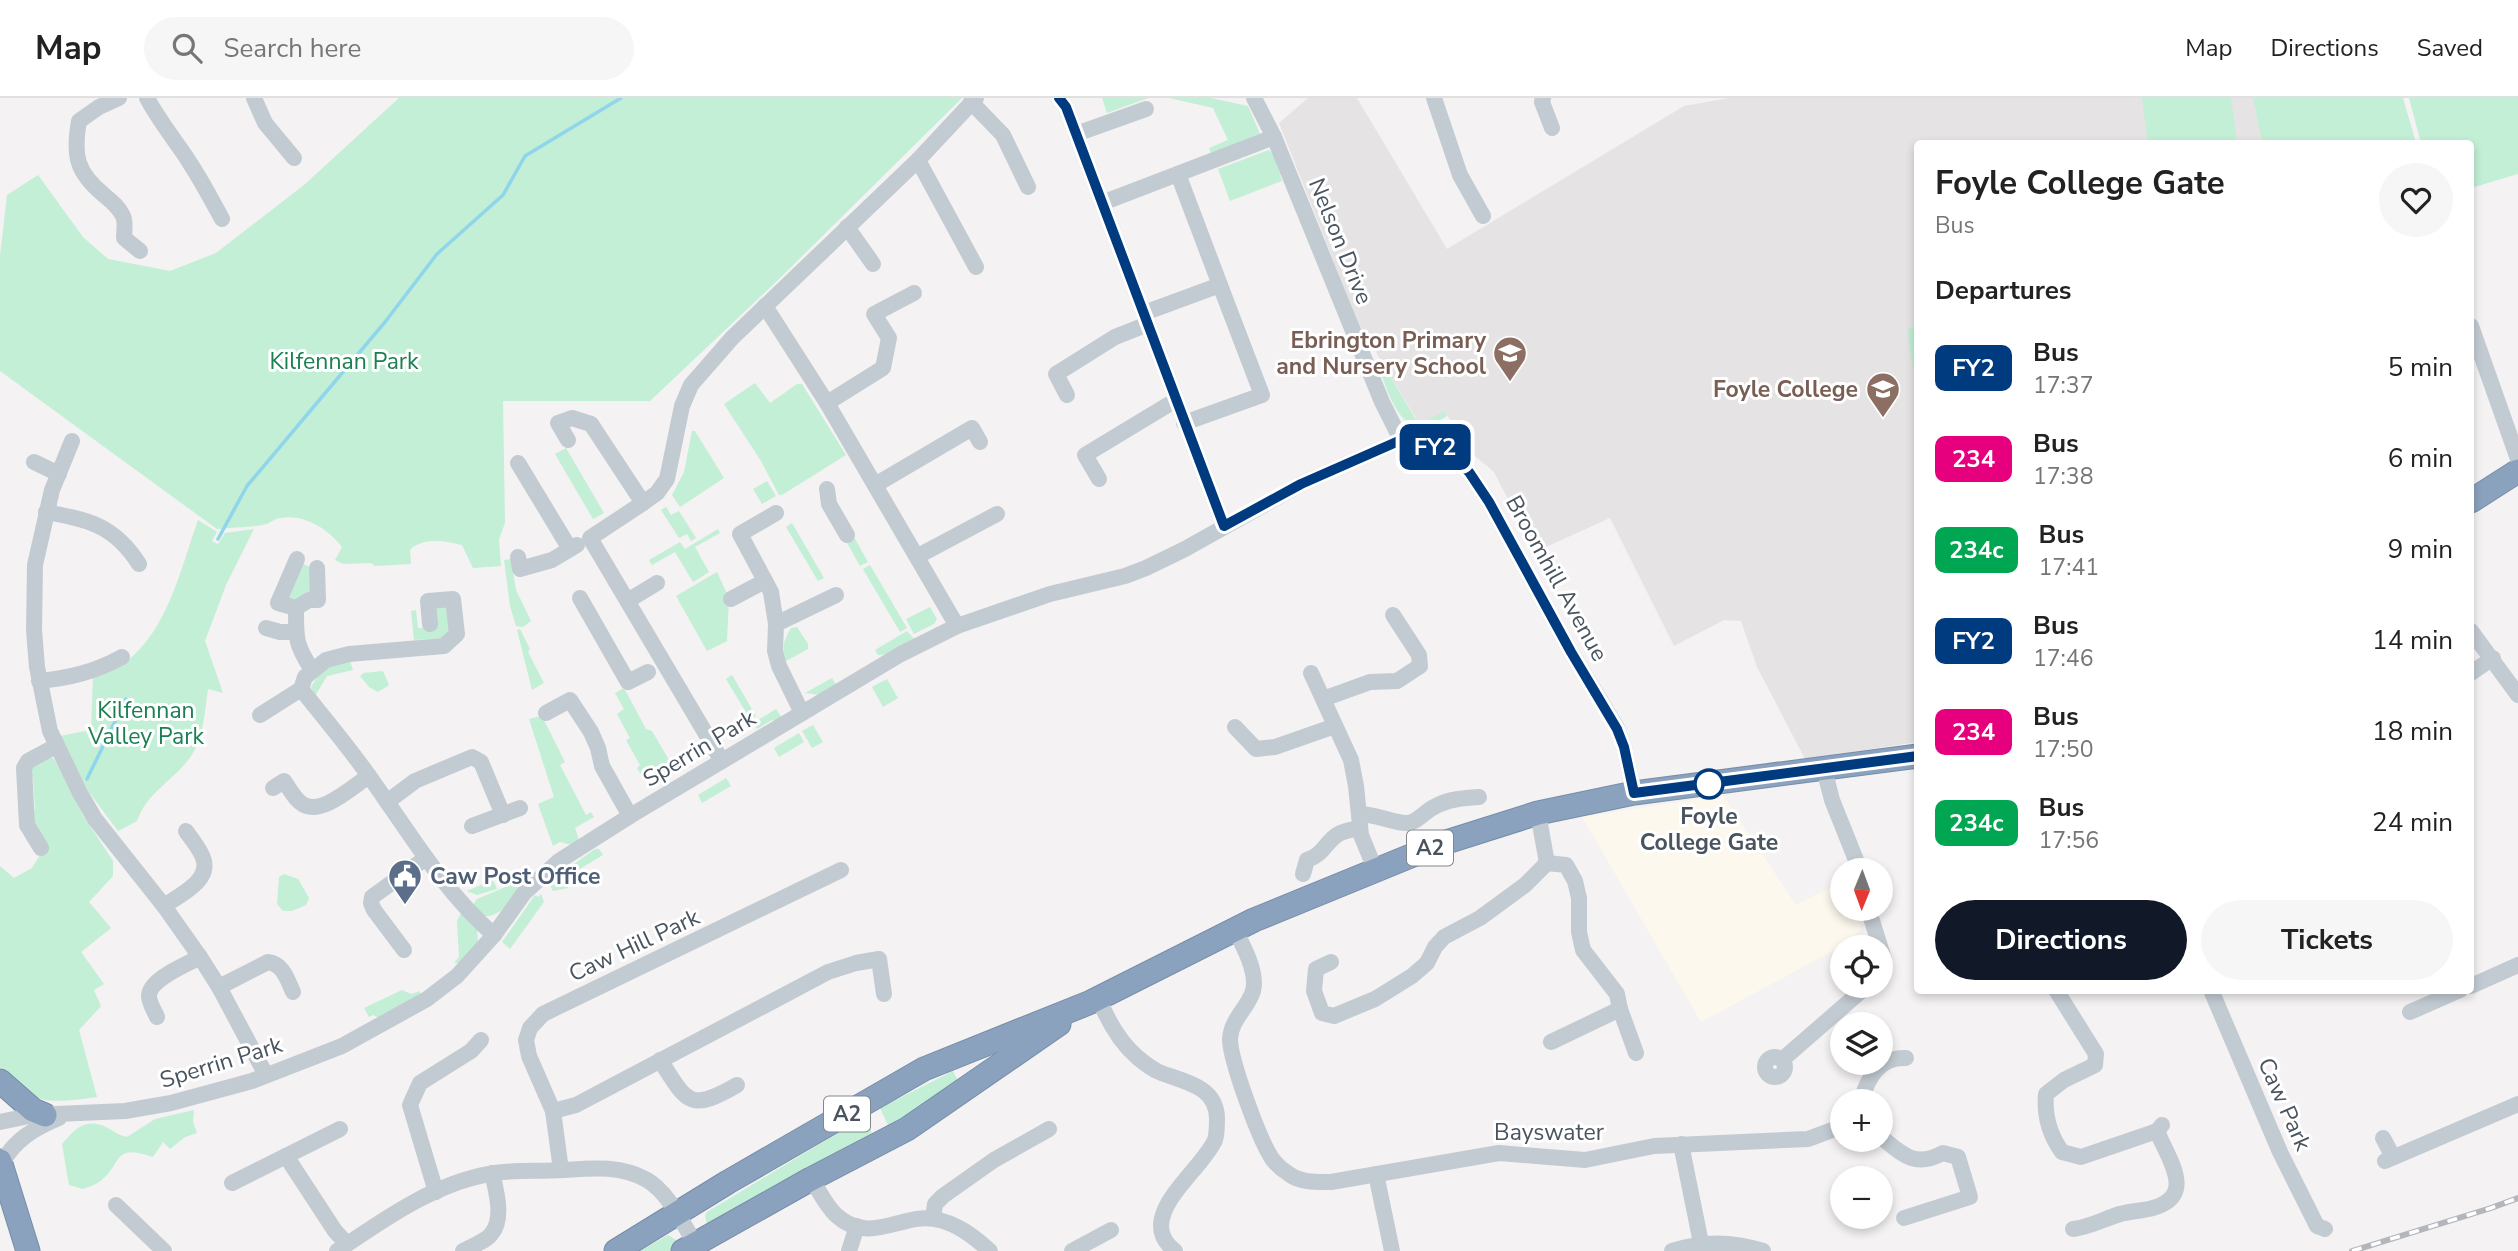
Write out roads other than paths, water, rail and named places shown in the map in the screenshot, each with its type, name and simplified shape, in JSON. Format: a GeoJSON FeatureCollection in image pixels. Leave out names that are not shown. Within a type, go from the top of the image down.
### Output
{"type":"FeatureCollection","features":[{"type":"Feature","properties":{"kind":"highway"},"geometry":{"type":"LineString","coordinates":[[2474,499],[2518,471]]}},
{"type":"Feature","properties":{"kind":"highway","name":"A2"},"geometry":{"type":"LineString","coordinates":[[616,1251],[924,1069],[1095,1001],[1235,930],[1440,844],[1538,813],[1634,793],[1914,757]]}},
{"type":"Feature","properties":{"kind":"highway","name":"A2"},"geometry":{"type":"LineString","coordinates":[[689,1247],[907,1129],[1095,1001]]}},
{"type":"Feature","properties":{"kind":"highway"},"geometry":{"type":"LineString","coordinates":[[0,1081],[33,1110],[56,1114]]}},
{"type":"Feature","properties":{"kind":"highway"},"geometry":{"type":"LineString","coordinates":[[0,1163],[28,1251]]}},
{"type":"Feature","properties":{"kind":"street"},"geometry":{"type":"LineString","coordinates":[[119,98],[99,107],[79,121],[75,144],[79,168],[94,186],[115,204],[124,217],[124,238],[140,251]]}},
{"type":"Feature","properties":{"kind":"street"},"geometry":{"type":"LineString","coordinates":[[147,98],[222,219]]}},
{"type":"Feature","properties":{"kind":"street"},"geometry":{"type":"LineString","coordinates":[[254,98],[265,123],[294,158]]}},
{"type":"Feature","properties":{"kind":"street"},"geometry":{"type":"LineString","coordinates":[[1059,98],[1066,107],[1224,526]]}},
{"type":"Feature","properties":{"kind":"street","name":"Nelson Drive"},"geometry":{"type":"LineString","coordinates":[[1254,98],[1274,138],[1382,402],[1394,443]]}},
{"type":"Feature","properties":{"kind":"street"},"geometry":{"type":"LineString","coordinates":[[1434,98],[1460,175],[1483,216]]}},
{"type":"Feature","properties":{"kind":"street"},"geometry":{"type":"LineString","coordinates":[[1543,98],[1542,102],[1552,128]]}},
{"type":"Feature","properties":{"kind":"street"},"geometry":{"type":"LineString","coordinates":[[518,557],[520,569],[537,566],[590,538],[657,493],[667,479],[682,406],[691,385],[732,338],[918,160],[973,100],[1003,135],[1028,187]]}},
{"type":"Feature","properties":{"kind":"street"},"geometry":{"type":"LineString","coordinates":[[1076,134],[1146,109]]}},
{"type":"Feature","properties":{"kind":"street"},"geometry":{"type":"LineString","coordinates":[[1102,203],[1274,138]]}},
{"type":"Feature","properties":{"kind":"street"},"geometry":{"type":"LineString","coordinates":[[918,160],[976,267]]}},
{"type":"Feature","properties":{"kind":"street"},"geometry":{"type":"LineString","coordinates":[[1178,174],[1262,395],[1184,423]]}},
{"type":"Feature","properties":{"kind":"street"},"geometry":{"type":"LineString","coordinates":[[847,228],[873,264]]}},
{"type":"Feature","properties":{"kind":"street"},"geometry":{"type":"LineString","coordinates":[[1068,395],[1056,374],[1147,318],[1220,285]]}},
{"type":"Feature","properties":{"kind":"street"},"geometry":{"type":"LineString","coordinates":[[827,402],[883,368],[889,338],[874,314],[914,293]]}},
{"type":"Feature","properties":{"kind":"street"},"geometry":{"type":"LineString","coordinates":[[765,306],[827,402],[957,626]]}},
{"type":"Feature","properties":{"kind":"street"},"geometry":{"type":"LineString","coordinates":[[2474,335],[2518,460]]}},
{"type":"Feature","properties":{"kind":"street"},"geometry":{"type":"LineString","coordinates":[[1099,479],[1085,455],[1176,400]]}},
{"type":"Feature","properties":{"kind":"street"},"geometry":{"type":"LineString","coordinates":[[568,440],[558,423],[572,418],[590,424],[643,503]]}},
{"type":"Feature","properties":{"kind":"street"},"geometry":{"type":"LineString","coordinates":[[875,485],[972,428],[980,442]]}},
{"type":"Feature","properties":{"kind":"street"},"geometry":{"type":"LineString","coordinates":[[72,441],[46,512],[37,553],[34,585],[34,630],[39,681],[50,731],[95,819],[164,906],[200,957],[266,1075]]}},
{"type":"Feature","properties":{"kind":"street","name":"Sperrin Park"},"geometry":{"type":"LineString","coordinates":[[0,1122],[56,1114],[125,1111],[171,1103],[266,1075],[342,1046],[427,999],[457,976],[494,935],[524,893],[568,855],[901,654],[957,626],[1050,594],[1125,576],[1176,554],[1301,484],[1394,443]]}},
{"type":"Feature","properties":{"kind":"street","name":"Broomhill Avenue"},"geometry":{"type":"LineString","coordinates":[[1394,443],[1423,443],[1444,451],[1469,472],[1489,502],[1571,652],[1617,729],[1624,747],[1634,793]]}},
{"type":"Feature","properties":{"kind":"street"},"geometry":{"type":"LineString","coordinates":[[34,462],[59,474]]}},
{"type":"Feature","properties":{"kind":"street"},"geometry":{"type":"LineString","coordinates":[[518,463],[570,549]]}},
{"type":"Feature","properties":{"kind":"street"},"geometry":{"type":"LineString","coordinates":[[827,489],[829,504],[847,536]]}},
{"type":"Feature","properties":{"kind":"street"},"geometry":{"type":"LineString","coordinates":[[46,512],[104,527],[124,543],[139,564]]}},
{"type":"Feature","properties":{"kind":"street"},"geometry":{"type":"LineString","coordinates":[[776,513],[740,534],[771,592],[776,624],[775,651],[779,666],[802,713]]}},
{"type":"Feature","properties":{"kind":"street"},"geometry":{"type":"LineString","coordinates":[[918,556],[997,514]]}},
{"type":"Feature","properties":{"kind":"street"},"geometry":{"type":"LineString","coordinates":[[590,538],[722,761]]}},
{"type":"Feature","properties":{"kind":"street"},"geometry":{"type":"LineString","coordinates":[[296,559],[278,603],[296,608],[309,600],[318,600],[317,568]]}},
{"type":"Feature","properties":{"kind":"street"},"geometry":{"type":"LineString","coordinates":[[731,600],[765,581]]}},
{"type":"Feature","properties":{"kind":"street"},"geometry":{"type":"LineString","coordinates":[[628,600],[657,583]]}},
{"type":"Feature","properties":{"kind":"street"},"geometry":{"type":"LineString","coordinates":[[776,624],[836,595]]}},
{"type":"Feature","properties":{"kind":"street"},"geometry":{"type":"LineString","coordinates":[[260,715],[301,689],[305,677],[326,660],[349,654],[444,646],[457,634],[453,598],[428,601],[430,624]]}},
{"type":"Feature","properties":{"kind":"street"},"geometry":{"type":"LineString","coordinates":[[580,598],[628,682],[648,671]]}},
{"type":"Feature","properties":{"kind":"street"},"geometry":{"type":"LineString","coordinates":[[296,608],[296,632],[300,651],[312,670]]}},
{"type":"Feature","properties":{"kind":"street"},"geometry":{"type":"LineString","coordinates":[[1323,699],[1370,682],[1397,681],[1420,666],[1419,655],[1393,615]]}},
{"type":"Feature","properties":{"kind":"street"},"geometry":{"type":"LineString","coordinates":[[266,628],[279,632],[296,632]]}},
{"type":"Feature","properties":{"kind":"street"},"geometry":{"type":"LineString","coordinates":[[2474,635],[2518,695]]}},
{"type":"Feature","properties":{"kind":"street"},"geometry":{"type":"LineString","coordinates":[[39,681],[75,677],[121,657]]}},
{"type":"Feature","properties":{"kind":"street"},"geometry":{"type":"LineString","coordinates":[[2474,671],[2493,659]]}},
{"type":"Feature","properties":{"kind":"street"},"geometry":{"type":"LineString","coordinates":[[1311,673],[1351,761],[1360,821],[1375,869]]}},
{"type":"Feature","properties":{"kind":"street"},"geometry":{"type":"LineString","coordinates":[[301,689],[369,775],[436,874],[494,935]]}},
{"type":"Feature","properties":{"kind":"street"},"geometry":{"type":"LineString","coordinates":[[546,713],[570,700],[591,732],[602,766],[631,816]]}},
{"type":"Feature","properties":{"kind":"street"},"geometry":{"type":"LineString","coordinates":[[1235,727],[1256,748],[1275,747],[1335,726]]}},
{"type":"Feature","properties":{"kind":"street"},"geometry":{"type":"LineString","coordinates":[[41,848],[27,825],[24,768],[28,761],[56,746]]}},
{"type":"Feature","properties":{"kind":"street"},"geometry":{"type":"LineString","coordinates":[[387,802],[415,781],[472,757],[481,762],[503,815]]}},
{"type":"Feature","properties":{"kind":"street"},"geometry":{"type":"LineString","coordinates":[[1824,769],[1832,800],[1855,858]]}},
{"type":"Feature","properties":{"kind":"street"},"geometry":{"type":"LineString","coordinates":[[273,788],[284,781],[300,803],[317,807],[327,805],[369,775]]}},
{"type":"Feature","properties":{"kind":"street"},"geometry":{"type":"LineString","coordinates":[[1303,874],[1307,860],[1317,857],[1336,835],[1372,814],[1406,823],[1414,821],[1434,806],[1479,797]]}},
{"type":"Feature","properties":{"kind":"street"},"geometry":{"type":"LineString","coordinates":[[472,826],[520,808]]}},
{"type":"Feature","properties":{"kind":"street"},"geometry":{"type":"LineString","coordinates":[[1538,813],[1547,863]]}},
{"type":"Feature","properties":{"kind":"street"},"geometry":{"type":"LineString","coordinates":[[164,906],[197,883],[203,872],[204,859],[186,831]]}},
{"type":"Feature","properties":{"kind":"street"},"geometry":{"type":"LineString","coordinates":[[404,950],[374,911],[372,897],[426,858]]}},
{"type":"Feature","properties":{"kind":"street"},"geometry":{"type":"LineString","coordinates":[[1331,962],[1316,969],[1314,991],[1322,1013],[1334,1016],[1375,999],[1412,976],[1427,963],[1444,937],[1480,918],[1525,885],[1547,863]]}},
{"type":"Feature","properties":{"kind":"street"},"geometry":{"type":"LineString","coordinates":[[1547,863],[1566,865],[1575,881],[1583,950],[1617,994],[1636,1053]]}},
{"type":"Feature","properties":{"kind":"street","name":"Caw Hill Park"},"geometry":{"type":"LineString","coordinates":[[561,1171],[553,1111],[529,1056],[526,1040],[530,1028],[543,1014],[841,870]]}},
{"type":"Feature","properties":{"kind":"street","name":"Bayswater"},"geometry":{"type":"LineString","coordinates":[[1235,930],[1248,956],[1253,990],[1231,1031],[1230,1043],[1258,1129],[1273,1161],[1291,1176],[1311,1182],[1331,1182],[1499,1153],[1585,1160],[1654,1146],[1808,1139],[1830,1131]]}},
{"type":"Feature","properties":{"kind":"street"},"geometry":{"type":"LineString","coordinates":[[157,1017],[149,1000],[151,987],[200,957]]}},
{"type":"Feature","properties":{"kind":"street"},"geometry":{"type":"LineString","coordinates":[[553,1111],[576,1105],[828,972],[856,963],[879,960],[884,994]]}},
{"type":"Feature","properties":{"kind":"street"},"geometry":{"type":"LineString","coordinates":[[219,987],[268,962],[281,968],[293,992]]}},
{"type":"Feature","properties":{"kind":"street"},"geometry":{"type":"LineString","coordinates":[[2474,985],[2518,965]]}},
{"type":"Feature","properties":{"kind":"street"},"geometry":{"type":"LineString","coordinates":[[2058,994],[2096,1054],[2095,1065],[2064,1080],[2046,1094],[2046,1119],[2056,1144],[2062,1152],[2081,1157],[2159,1128],[2177,1178],[2174,1197],[2168,1202],[2073,1229]]}},
{"type":"Feature","properties":{"kind":"street","name":"Caw Park"},"geometry":{"type":"LineString","coordinates":[[2213,994],[2280,1152],[2317,1226],[2325,1229]]}},
{"type":"Feature","properties":{"kind":"street"},"geometry":{"type":"LineString","coordinates":[[2410,1012],[2451,994]]}},
{"type":"Feature","properties":{"kind":"street"},"geometry":{"type":"LineString","coordinates":[[1782,1060],[1853,998]]}},
{"type":"Feature","properties":{"kind":"street"},"geometry":{"type":"LineString","coordinates":[[1095,1001],[1137,1056],[1157,1071],[1185,1079],[1204,1090],[1212,1101],[1217,1116],[1216,1139],[1165,1208],[1159,1226],[1166,1244],[1175,1251]]}},
{"type":"Feature","properties":{"kind":"street"},"geometry":{"type":"LineString","coordinates":[[1551,1042],[1620,1009]]}},
{"type":"Feature","properties":{"kind":"street"},"geometry":{"type":"LineString","coordinates":[[436,1192],[410,1105],[421,1083],[471,1051],[481,1040]]}},
{"type":"Feature","properties":{"kind":"street"},"geometry":{"type":"LineString","coordinates":[[1867,1089],[1877,1067],[1896,1057],[1906,1058]]}},
{"type":"Feature","properties":{"kind":"street"},"geometry":{"type":"LineString","coordinates":[[660,1060],[683,1096],[695,1102],[716,1098],[737,1085]]}},
{"type":"Feature","properties":{"kind":"street"},"geometry":{"type":"LineString","coordinates":[[2383,1138],[2389,1159],[2518,1104]]}},
{"type":"Feature","properties":{"kind":"street","name":"Sperrin Park"},"geometry":{"type":"LineString","coordinates":[[0,1163],[22,1137],[56,1114]]}},
{"type":"Feature","properties":{"kind":"street"},"geometry":{"type":"LineString","coordinates":[[232,1184],[340,1129]]}},
{"type":"Feature","properties":{"kind":"street"},"geometry":{"type":"LineString","coordinates":[[933,1218],[934,1204],[943,1196],[995,1160],[1049,1129]]}},
{"type":"Feature","properties":{"kind":"street"},"geometry":{"type":"LineString","coordinates":[[1681,1144],[1701,1242]]}},
{"type":"Feature","properties":{"kind":"street"},"geometry":{"type":"LineString","coordinates":[[1893,1147],[1917,1161],[1931,1160],[1943,1153],[1958,1157],[1970,1197],[1904,1218]]}},
{"type":"Feature","properties":{"kind":"street"},"geometry":{"type":"LineString","coordinates":[[286,1156],[335,1230],[342,1248],[401,1210],[469,1178],[492,1173],[600,1167],[629,1172],[660,1190],[676,1214],[689,1247]]}},
{"type":"Feature","properties":{"kind":"street"},"geometry":{"type":"LineString","coordinates":[[463,1251],[492,1234],[498,1219],[497,1195],[492,1173]]}},
{"type":"Feature","properties":{"kind":"street"},"geometry":{"type":"LineString","coordinates":[[1376,1174],[1392,1251]]}},
{"type":"Feature","properties":{"kind":"street"},"geometry":{"type":"LineString","coordinates":[[811,1179],[834,1214],[857,1226],[879,1228],[933,1218],[957,1225],[990,1251]]}},
{"type":"Feature","properties":{"kind":"street"},"geometry":{"type":"LineString","coordinates":[[116,1205],[164,1251]]}},
{"type":"Feature","properties":{"kind":"street"},"geometry":{"type":"LineString","coordinates":[[849,1251],[857,1226]]}},
{"type":"Feature","properties":{"kind":"street"},"geometry":{"type":"LineString","coordinates":[[1072,1251],[1111,1230]]}},
{"type":"Feature","properties":{"kind":"street"},"geometry":{"type":"LineString","coordinates":[[1672,1251],[1701,1242],[1745,1246],[1763,1251]]}},
{"type":"Feature","properties":{"kind":"waterway"},"geometry":{"type":"LineString","coordinates":[[218,539],[247,486],[385,322],[437,254],[503,195],[525,156],[621,98]]}},
{"type":"Feature","properties":{"kind":"waterway"},"geometry":{"type":"LineString","coordinates":[[87,779],[126,699]]}},
{"type":"Feature","properties":{"kind":"railway"},"geometry":{"type":"LineString","coordinates":[[2352,1251],[2518,1198]]}},
{"type":"Feature","properties":{"kind":"place","name":"Ebrington Primary and Nursery School"},"geometry":{"type":"Point","coordinates":[1510,383]}},
{"type":"Feature","properties":{"kind":"place","name":"Foyle College"},"geometry":{"type":"Point","coordinates":[1883,419]}},
{"type":"Feature","properties":{"kind":"place","name":"Foyle College Gate"},"geometry":{"type":"Point","coordinates":[1709,784]}},
{"type":"Feature","properties":{"kind":"place","name":"Caw Post Office"},"geometry":{"type":"Point","coordinates":[405,906]}},
{"type":"Feature","properties":{"kind":"park label","name":"Kilfennan Park"},"geometry":{"type":"Point","coordinates":[344,361]}},
{"type":"Feature","properties":{"kind":"park label","name":"Kilfennan Valley Park"},"geometry":{"type":"Point","coordinates":[146,723]}}]}
